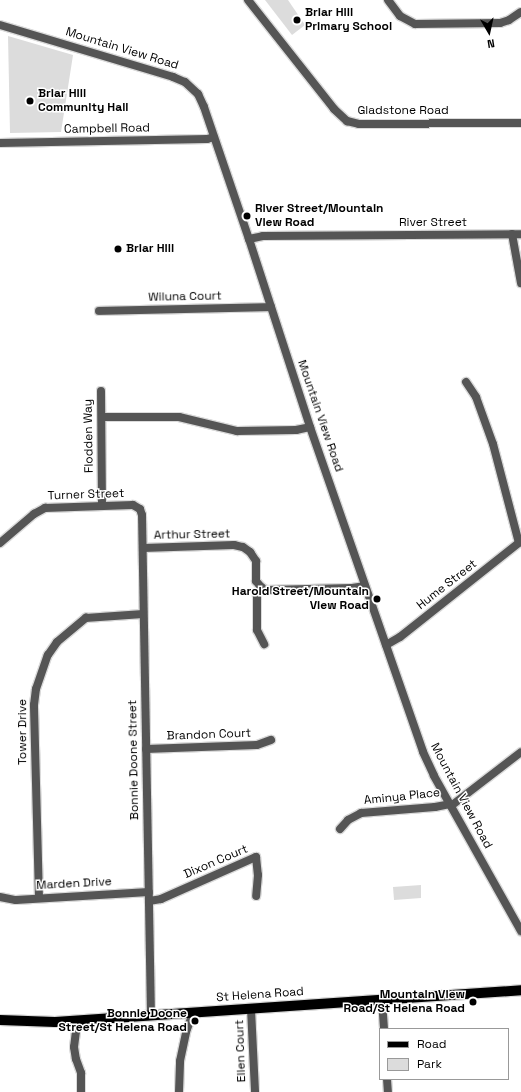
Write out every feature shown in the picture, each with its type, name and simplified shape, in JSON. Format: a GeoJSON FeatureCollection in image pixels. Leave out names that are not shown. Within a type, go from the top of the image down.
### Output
{"type":"FeatureCollection","features":[{"type":"Feature","properties":{"kind":"main road","name":"St Helena Road"},"geometry":{"type":"LineString","coordinates":[[0,1020],[28,1022],[75,1021],[521,990]]}},
{"type":"Feature","properties":{"kind":"street","name":"Gladstone Road"},"geometry":{"type":"LineString","coordinates":[[248,0],[334,109],[347,121],[359,124],[521,123]]}},
{"type":"Feature","properties":{"kind":"street"},"geometry":{"type":"LineString","coordinates":[[388,0],[400,16],[415,24],[500,24],[521,12]]}},
{"type":"Feature","properties":{"kind":"street","name":"Mountain View Road"},"geometry":{"type":"LineString","coordinates":[[0,25],[172,77],[185,82],[194,90],[201,100],[249,239],[310,427],[423,752],[450,805],[521,931]]}},
{"type":"Feature","properties":{"kind":"street","name":"Campbell Road"},"geometry":{"type":"LineString","coordinates":[[0,143],[206,139],[214,137]]}},
{"type":"Feature","properties":{"kind":"street"},"geometry":{"type":"LineString","coordinates":[[512,234],[521,283]]}},
{"type":"Feature","properties":{"kind":"street","name":"River Street"},"geometry":{"type":"LineString","coordinates":[[249,239],[263,236],[521,234]]}},
{"type":"Feature","properties":{"kind":"street","name":"Wiluna Court"},"geometry":{"type":"LineString","coordinates":[[99,311],[271,307]]}},
{"type":"Feature","properties":{"kind":"street"},"geometry":{"type":"LineString","coordinates":[[466,382],[476,397],[488,431],[520,542]]}},
{"type":"Feature","properties":{"kind":"street","name":"Flodden Way"},"geometry":{"type":"LineString","coordinates":[[100,391],[102,417],[102,506]]}},
{"type":"Feature","properties":{"kind":"street"},"geometry":{"type":"LineString","coordinates":[[102,417],[179,417],[236,431],[296,430],[310,427]]}},
{"type":"Feature","properties":{"kind":"street","name":"Turner Street"},"geometry":{"type":"LineString","coordinates":[[0,542],[42,509],[137,506]]}},
{"type":"Feature","properties":{"kind":"street","name":"Bonnie Doone Street"},"geometry":{"type":"LineString","coordinates":[[137,506],[142,515],[143,548],[151,1015]]}},
{"type":"Feature","properties":{"kind":"street","name":"Hume Street"},"geometry":{"type":"LineString","coordinates":[[386,645],[400,637],[520,542]]}},
{"type":"Feature","properties":{"kind":"street","name":"Arthur Street"},"geometry":{"type":"LineString","coordinates":[[143,548],[234,545],[243,547],[250,552],[256,561],[256,581],[261,587]]}},
{"type":"Feature","properties":{"kind":"street"},"geometry":{"type":"LineString","coordinates":[[264,644],[257,630],[257,595],[261,587],[266,590],[274,590],[352,588],[366,586]]}},
{"type":"Feature","properties":{"kind":"street","name":"Tower Drive"},"geometry":{"type":"LineString","coordinates":[[39,898],[34,705],[36,689],[48,655],[57,642],[86,618],[143,614]]}},
{"type":"Feature","properties":{"kind":"street","name":"Brandon Court"},"geometry":{"type":"LineString","coordinates":[[146,749],[257,745],[271,740]]}},
{"type":"Feature","properties":{"kind":"street"},"geometry":{"type":"LineString","coordinates":[[450,805],[521,752]]}},
{"type":"Feature","properties":{"kind":"street","name":"Aminya Place"},"geometry":{"type":"LineString","coordinates":[[340,829],[353,816],[361,813],[450,805]]}},
{"type":"Feature","properties":{"kind":"street","name":"Dixon Court"},"geometry":{"type":"LineString","coordinates":[[149,897],[161,899],[256,857],[258,875],[256,896]]}},
{"type":"Feature","properties":{"kind":"street","name":"Marden Drive"},"geometry":{"type":"LineString","coordinates":[[0,897],[16,900],[39,898],[149,897]]}},
{"type":"Feature","properties":{"kind":"street"},"geometry":{"type":"LineString","coordinates":[[382,1000],[384,1028]]}},
{"type":"Feature","properties":{"kind":"street","name":"Ellen Court"},"geometry":{"type":"LineString","coordinates":[[251,1009],[255,1092]]}},
{"type":"Feature","properties":{"kind":"street"},"geometry":{"type":"LineString","coordinates":[[179,1092],[180,1061],[187,1029],[193,1013]]}},
{"type":"Feature","properties":{"kind":"street"},"geometry":{"type":"LineString","coordinates":[[75,1021],[76,1031],[74,1047],[81,1073],[81,1092]]}},
{"type":"Feature","properties":{"kind":"street"},"geometry":{"type":"LineString","coordinates":[[387,1080],[388,1092]]}},
{"type":"Feature","properties":{"kind":"green space"},"geometry":{"type":"Polygon","coordinates":[[[265,0],[288,0],[305,25],[292,35],[265,0]]]}},
{"type":"Feature","properties":{"kind":"green space"},"geometry":{"type":"Polygon","coordinates":[[[8,36],[73,55],[61,132],[10,133],[8,36]]]}},
{"type":"Feature","properties":{"kind":"green space"},"geometry":{"type":"Polygon","coordinates":[[[421,885],[421,898],[394,900],[393,887],[421,885]]]}},
{"type":"Feature","properties":{"kind":"place","name":"Briar Hill Primary School"},"geometry":{"type":"Point","coordinates":[297,20]}},
{"type":"Feature","properties":{"kind":"place","name":"Briar Hill Community Hall"},"geometry":{"type":"Point","coordinates":[30,101]}},
{"type":"Feature","properties":{"kind":"place","name":"River Street/Mountain View Road"},"geometry":{"type":"Point","coordinates":[247,216]}},
{"type":"Feature","properties":{"kind":"place","name":"Briar Hill"},"geometry":{"type":"Point","coordinates":[118,249]}},
{"type":"Feature","properties":{"kind":"place","name":"Harold Street/Mountain View Road"},"geometry":{"type":"Point","coordinates":[377,599]}},
{"type":"Feature","properties":{"kind":"place","name":"Mountain View Road/St Helena Road"},"geometry":{"type":"Point","coordinates":[473,1002]}},
{"type":"Feature","properties":{"kind":"place","name":"Bonnie Doone Street/St Helena Road"},"geometry":{"type":"Point","coordinates":[195,1021]}}]}
